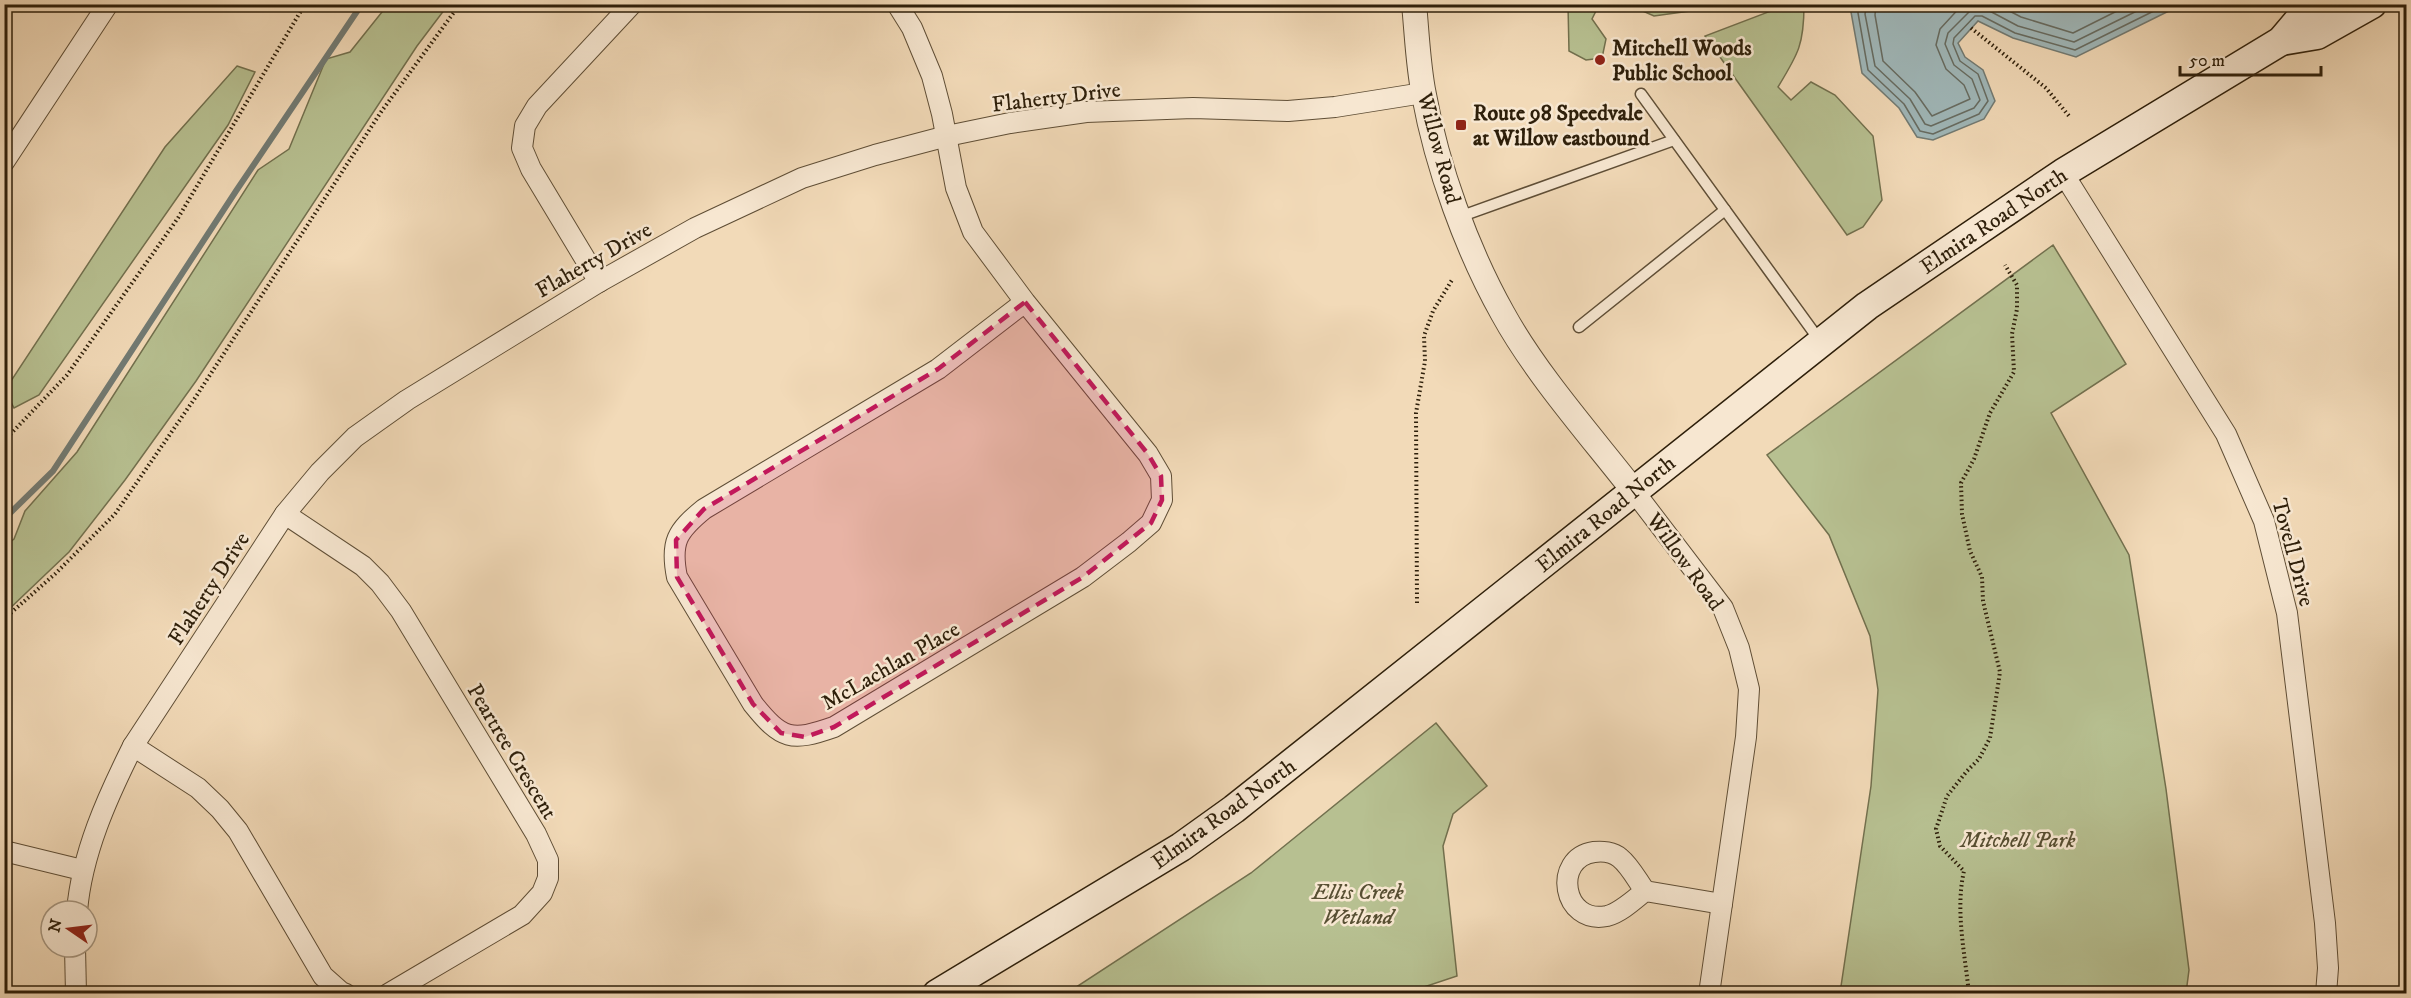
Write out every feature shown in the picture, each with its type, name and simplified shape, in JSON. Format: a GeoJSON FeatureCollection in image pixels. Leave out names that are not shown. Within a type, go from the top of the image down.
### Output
{"type":"FeatureCollection","features":[{"type":"Feature","properties":{"kind":"main road","name":"Elmira Road North"},"geometry":{"type":"LineString","coordinates":[[937,993],[1190,841],[1302,757],[1821,341],[1910,276],[2063,173],[2281,41],[2303,15],[2319,4]]}},
{"type":"Feature","properties":{"kind":"main road","name":"Elmira Road North"},"geometry":{"type":"LineString","coordinates":[[2281,41],[2318,35],[2372,4]]}},
{"type":"Feature","properties":{"kind":"street"},"geometry":{"type":"LineString","coordinates":[[4,162],[108,4]]}},
{"type":"Feature","properties":{"kind":"street"},"geometry":{"type":"LineString","coordinates":[[599,282],[531,169],[522,148],[525,126],[537,106],[632,4]]}},
{"type":"Feature","properties":{"kind":"street","name":"McLachlan Place"},"geometry":{"type":"LineString","coordinates":[[897,4],[912,28],[932,76],[957,188],[973,231],[1025,302],[1148,454],[1161,476],[1162,500],[1151,523],[1083,578],[834,728],[805,737],[781,733],[766,721],[753,704],[677,577],[673,558],[676,540],[688,522],[704,509],[938,369],[1025,302]]}},
{"type":"Feature","properties":{"kind":"street","name":"Willow Road"},"geometry":{"type":"LineString","coordinates":[[1414,4],[1423,93],[1438,158],[1459,218],[1498,303],[1519,340],[1723,608],[1739,648],[1749,688],[1746,737],[1709,993]]}},
{"type":"Feature","properties":{"kind":"street","name":"Flaherty Drive"},"geometry":{"type":"LineString","coordinates":[[78,899],[82,870],[114,785],[133,746],[285,514],[320,472],[355,437],[407,400],[599,282],[695,228],[801,178],[947,136],[1010,123],[1086,112],[1193,108],[1288,111],[1335,107],[1423,93]]}},
{"type":"Feature","properties":{"kind":"street","name":"Tovell Drive"},"geometry":{"type":"LineString","coordinates":[[2063,173],[2221,426],[2244,471],[2264,521],[2280,580],[2291,646],[2325,922],[2328,968],[2326,993]]}},
{"type":"Feature","properties":{"kind":"street","name":"Peartree Crescent"},"geometry":{"type":"LineString","coordinates":[[285,514],[363,566],[387,592],[401,611],[536,834],[548,860],[549,878],[542,893],[522,915],[388,993]]}},
{"type":"Feature","properties":{"kind":"street"},"geometry":{"type":"LineString","coordinates":[[133,746],[198,788],[220,809],[238,831],[323,976],[341,992],[346,993]]}},
{"type":"Feature","properties":{"kind":"street"},"geometry":{"type":"LineString","coordinates":[[4,851],[82,870]]}},
{"type":"Feature","properties":{"kind":"street"},"geometry":{"type":"LineString","coordinates":[[1645,891],[1722,904]]}},
{"type":"Feature","properties":{"kind":"street"},"geometry":{"type":"LineString","coordinates":[[75,959],[76,993]]}},
{"type":"Feature","properties":{"kind":"lane"},"geometry":{"type":"LineString","coordinates":[[1641,94],[1821,341]]}},
{"type":"Feature","properties":{"kind":"lane"},"geometry":{"type":"LineString","coordinates":[[1459,218],[1674,140]]}},
{"type":"Feature","properties":{"kind":"lane"},"geometry":{"type":"LineString","coordinates":[[1579,327],[1725,210]]}},
{"type":"Feature","properties":{"kind":"path"},"geometry":{"type":"LineString","coordinates":[[4,441],[67,375],[178,218],[305,4]]}},
{"type":"Feature","properties":{"kind":"path"},"geometry":{"type":"LineString","coordinates":[[4,619],[55,574],[115,514],[195,398],[381,112],[460,4]]}},
{"type":"Feature","properties":{"kind":"path"},"geometry":{"type":"LineString","coordinates":[[1971,28],[2046,88],[2069,116]]}},
{"type":"Feature","properties":{"kind":"path"},"geometry":{"type":"LineString","coordinates":[[1969,993],[1960,897],[1964,871],[1940,846],[1936,829],[1947,796],[1979,759],[1989,738],[2000,672],[1983,601],[1982,577],[1970,551],[1962,514],[1961,483],[1974,459],[1990,413],[2014,372],[2012,334],[2017,309],[2017,285],[2005,265]]}},
{"type":"Feature","properties":{"kind":"path"},"geometry":{"type":"LineString","coordinates":[[1417,603],[1416,413],[1423,380],[1424,336],[1433,311],[1452,280]]}},
{"type":"Feature","properties":{"kind":"highlighted area"},"geometry":{"type":"Polygon","coordinates":[[[1025,302],[1148,454],[1161,476],[1162,500],[1151,523],[1083,577],[834,727],[805,737],[781,733],[753,704],[677,577],[676,540],[704,509],[938,369],[1025,302]]]}},
{"type":"Feature","properties":{"kind":"green space"},"geometry":{"type":"Polygon","coordinates":[[[1789,4],[1804,5],[1803,30],[1799,49],[1778,87],[1791,100],[1811,82],[1835,95],[1873,136],[1882,200],[1863,227],[1847,235],[1705,36],[1789,4]]]}},
{"type":"Feature","properties":{"kind":"green space"},"geometry":{"type":"Polygon","coordinates":[[[382,5],[448,5],[417,46],[196,381],[125,480],[69,552],[5,613],[5,546],[14,539],[25,511],[77,452],[258,170],[289,149],[326,59],[350,52],[382,12],[382,5]]]}},
{"type":"Feature","properties":{"kind":"green space"},"geometry":{"type":"Polygon","coordinates":[[[1568,5],[1599,5],[1592,19],[1606,39],[1602,58],[1586,60],[1569,51],[1568,5]]]}},
{"type":"Feature","properties":{"kind":"green space"},"geometry":{"type":"Polygon","coordinates":[[[1629,5],[1734,5],[1654,16],[1629,5]]]}},
{"type":"Feature","properties":{"kind":"green space"},"geometry":{"type":"Polygon","coordinates":[[[237,66],[255,72],[228,125],[39,395],[14,408],[5,390],[165,147],[237,66]]]}},
{"type":"Feature","properties":{"kind":"green space","name":"Mitchell Park"},"geometry":{"type":"Polygon","coordinates":[[[2053,245],[2126,364],[2051,413],[2129,555],[2166,789],[2189,970],[2186,993],[1840,993],[1871,786],[1878,690],[1870,636],[1829,535],[1767,455],[2053,245]]]}},
{"type":"Feature","properties":{"kind":"green space","name":"Ellis Creek Wetland"},"geometry":{"type":"Polygon","coordinates":[[[1436,723],[1487,786],[1453,814],[1443,846],[1457,976],[1403,994],[1067,993],[1251,873],[1436,723]]]}},
{"type":"Feature","properties":{"kind":"water"},"geometry":{"type":"Polygon","coordinates":[[[1854,4],[2181,5],[2076,57],[2013,38],[1978,21],[1958,43],[1965,57],[1983,70],[1995,101],[1984,119],[1933,140],[1917,137],[1899,108],[1862,73],[1851,12],[1854,4]]]}},
{"type":"Feature","properties":{"kind":"waterway"},"geometry":{"type":"LineString","coordinates":[[4,519],[53,471],[236,191],[362,4]]}},
{"type":"Feature","properties":{"kind":"place","name":"Mitchell Woods Public School"},"geometry":{"type":"Point","coordinates":[1600,60]}},
{"type":"Feature","properties":{"kind":"place","name":"Route 98 Speedvale at Willow eastbound"},"geometry":{"type":"Point","coordinates":[1461,125]}}]}
